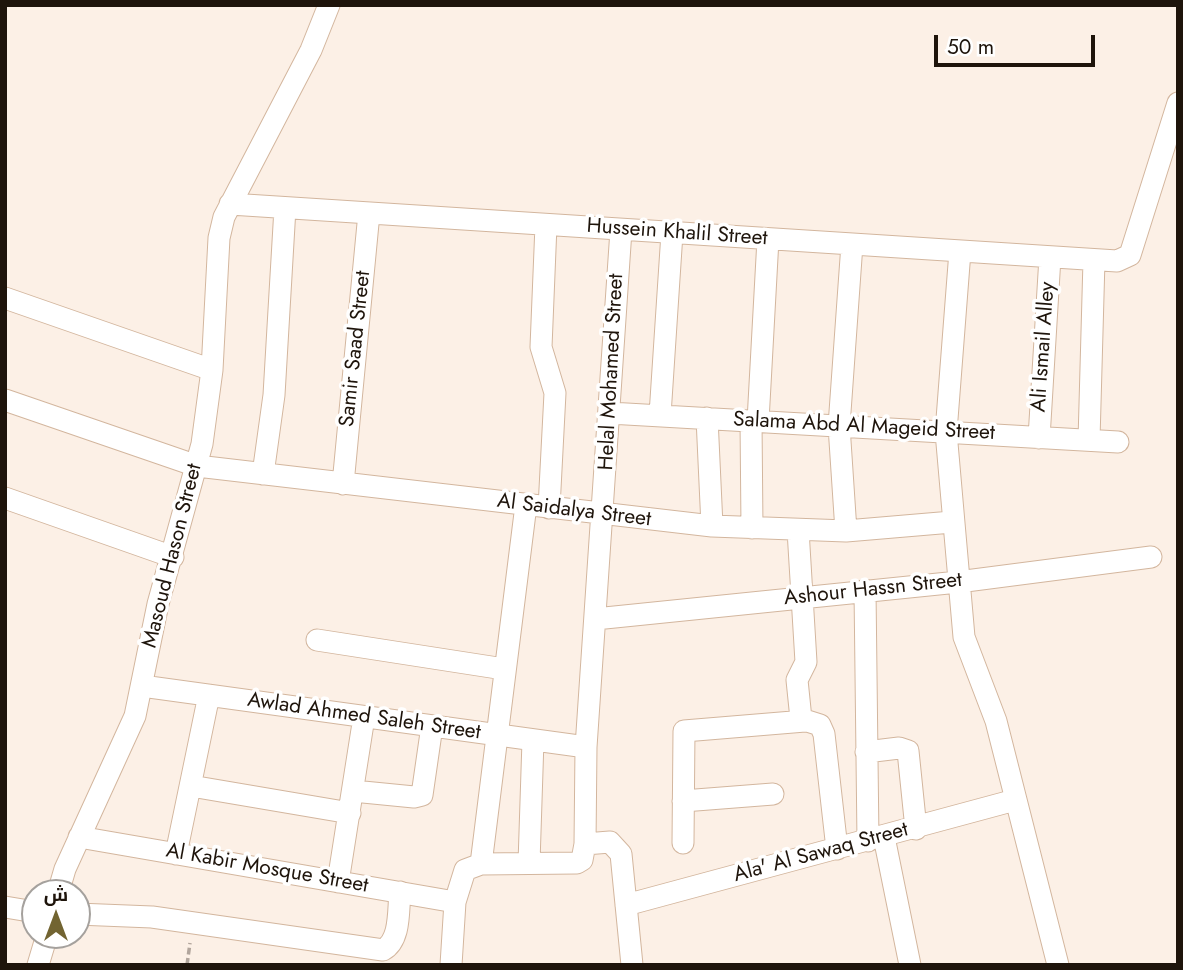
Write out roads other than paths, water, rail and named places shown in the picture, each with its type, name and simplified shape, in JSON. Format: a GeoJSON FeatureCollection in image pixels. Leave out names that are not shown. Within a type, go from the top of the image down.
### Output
{"type":"FeatureCollection","features":[{"type":"Feature","properties":{"kind":"street","name":"Masoud Hason Street"},"geometry":{"type":"LineString","coordinates":[[63,879],[79,837],[135,716],[158,604],[197,466],[212,370],[219,238],[230,204],[311,50],[329,5]]}},
{"type":"Feature","properties":{"kind":"street","name":"Hussein Khalil Street"},"geometry":{"type":"LineString","coordinates":[[230,204],[1125,260],[1130,255],[1178,103]]}},
{"type":"Feature","properties":{"kind":"street"},"geometry":{"type":"LineString","coordinates":[[263,474],[274,395],[285,208]]}},
{"type":"Feature","properties":{"kind":"street","name":"Samir Saad Street"},"geometry":{"type":"LineString","coordinates":[[342,484],[369,214]]}},
{"type":"Feature","properties":{"kind":"street"},"geometry":{"type":"LineString","coordinates":[[546,225],[541,347],[555,393],[549,508]]}},
{"type":"Feature","properties":{"kind":"street","name":"Helal Mohamed Street"},"geometry":{"type":"LineString","coordinates":[[586,844],[586,747],[604,515],[621,230]]}},
{"type":"Feature","properties":{"kind":"street"},"geometry":{"type":"LineString","coordinates":[[660,415],[672,233]]}},
{"type":"Feature","properties":{"kind":"street"},"geometry":{"type":"LineString","coordinates":[[752,528],[755,421],[768,239]]}},
{"type":"Feature","properties":{"kind":"street"},"geometry":{"type":"LineString","coordinates":[[846,531],[839,426],[852,244]]}},
{"type":"Feature","properties":{"kind":"street"},"geometry":{"type":"LineString","coordinates":[[960,251],[946,432],[964,637],[996,721],[1058,965]]}},
{"type":"Feature","properties":{"kind":"street","name":"Ali Ismail Alley"},"geometry":{"type":"LineString","coordinates":[[1039,438],[1050,257]]}},
{"type":"Feature","properties":{"kind":"street"},"geometry":{"type":"LineString","coordinates":[[1089,440],[1094,260]]}},
{"type":"Feature","properties":{"kind":"street"},"geometry":{"type":"LineString","coordinates":[[5,298],[212,370]]}},
{"type":"Feature","properties":{"kind":"street","name":"Al Saidalya Street"},"geometry":{"type":"LineString","coordinates":[[5,400],[197,466],[712,526],[846,531],[952,522]]}},
{"type":"Feature","properties":{"kind":"street","name":"Salama Abd Al Mageid Street"},"geometry":{"type":"LineString","coordinates":[[609,412],[1118,442]]}},
{"type":"Feature","properties":{"kind":"street"},"geometry":{"type":"LineString","coordinates":[[708,418],[712,526]]}},
{"type":"Feature","properties":{"kind":"street"},"geometry":{"type":"LineString","coordinates":[[5,498],[173,557]]}},
{"type":"Feature","properties":{"kind":"street"},"geometry":{"type":"LineString","coordinates":[[481,864],[526,505]]}},
{"type":"Feature","properties":{"kind":"street"},"geometry":{"type":"LineString","coordinates":[[798,530],[806,666],[797,680],[799,715],[805,721]]}},
{"type":"Feature","properties":{"kind":"street","name":"Ashour Hassn Street"},"geometry":{"type":"LineString","coordinates":[[595,619],[958,582],[1151,557]]}},
{"type":"Feature","properties":{"kind":"street"},"geometry":{"type":"LineString","coordinates":[[865,590],[866,752],[876,839],[910,965]]}},
{"type":"Feature","properties":{"kind":"street"},"geometry":{"type":"LineString","coordinates":[[317,640],[504,669]]}},
{"type":"Feature","properties":{"kind":"street","name":"Awlad Ahmed Saleh Street"},"geometry":{"type":"LineString","coordinates":[[142,686],[586,747]]}},
{"type":"Feature","properties":{"kind":"street"},"geometry":{"type":"LineString","coordinates":[[176,854],[209,695]]}},
{"type":"Feature","properties":{"kind":"street"},"geometry":{"type":"LineString","coordinates":[[338,882],[364,716]]}},
{"type":"Feature","properties":{"kind":"street"},"geometry":{"type":"LineString","coordinates":[[683,843],[684,731],[805,721],[820,726],[824,734],[837,849]]}},
{"type":"Feature","properties":{"kind":"street"},"geometry":{"type":"LineString","coordinates":[[353,791],[414,797],[422,794],[432,726]]}},
{"type":"Feature","properties":{"kind":"street"},"geometry":{"type":"LineString","coordinates":[[530,863],[533,740]]}},
{"type":"Feature","properties":{"kind":"street"},"geometry":{"type":"LineString","coordinates":[[866,752],[899,748],[908,751],[916,829]]}},
{"type":"Feature","properties":{"kind":"street"},"geometry":{"type":"LineString","coordinates":[[191,786],[350,813]]}},
{"type":"Feature","properties":{"kind":"street"},"geometry":{"type":"LineString","coordinates":[[682,801],[773,794]]}},
{"type":"Feature","properties":{"kind":"street","name":"Ala' Al Sawaq Street"},"geometry":{"type":"LineString","coordinates":[[626,905],[916,829],[1015,800]]}},
{"type":"Feature","properties":{"kind":"street","name":"Al Kabir Mosque Street"},"geometry":{"type":"LineString","coordinates":[[79,837],[456,902]]}},
{"type":"Feature","properties":{"kind":"street"},"geometry":{"type":"LineString","coordinates":[[450,965],[456,902],[462,875],[470,866],[577,863],[582,860],[586,844],[610,842],[621,854],[632,965]]}},
{"type":"Feature","properties":{"kind":"street"},"geometry":{"type":"LineString","coordinates":[[91,915],[152,917],[383,950],[390,946],[395,937],[400,892]]}}]}
